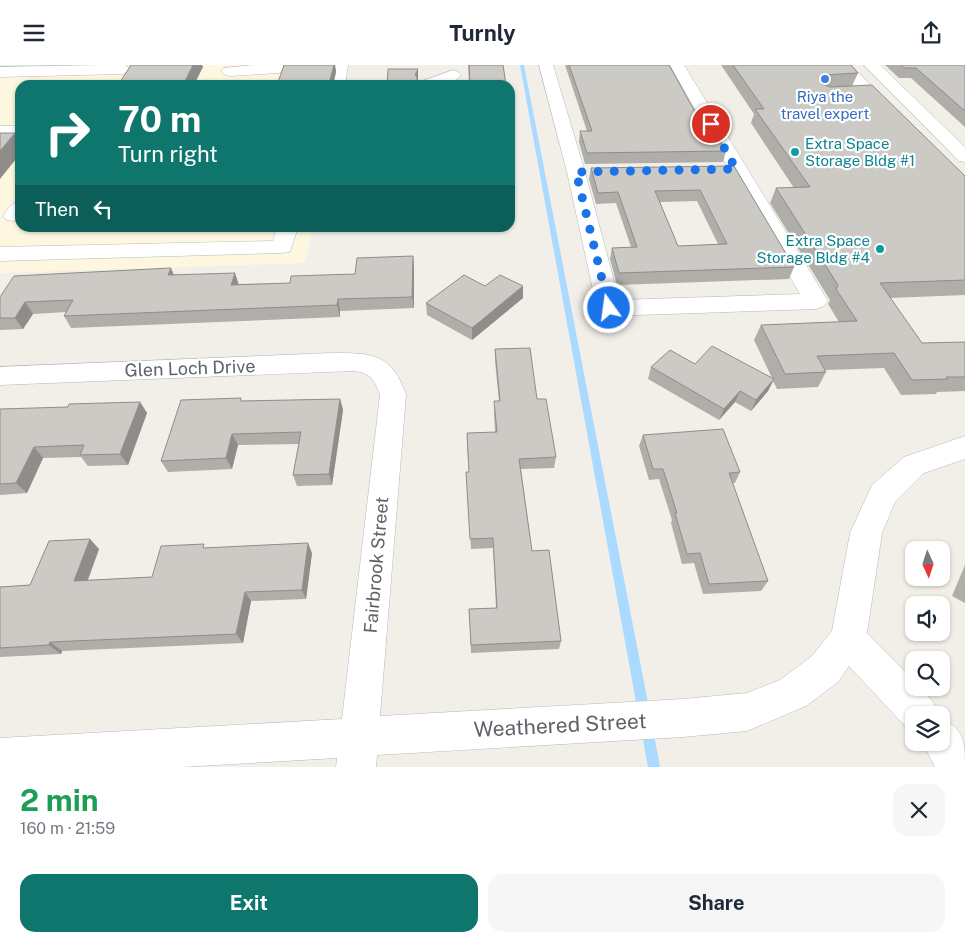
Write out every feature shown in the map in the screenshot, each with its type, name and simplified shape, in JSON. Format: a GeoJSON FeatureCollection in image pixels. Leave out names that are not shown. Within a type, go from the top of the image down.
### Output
{"type":"FeatureCollection","features":[{"type":"Feature","properties":{"kind":"street"},"geometry":{"type":"LineString","coordinates":[[0,68],[4,65]]}},
{"type":"Feature","properties":{"kind":"street"},"geometry":{"type":"LineString","coordinates":[[338,80],[341,65]]}},
{"type":"Feature","properties":{"kind":"street"},"geometry":{"type":"LineString","coordinates":[[546,65],[585,172],[609,308],[816,301],[727,169],[677,65]]}},
{"type":"Feature","properties":{"kind":"street"},"geometry":{"type":"LineString","coordinates":[[824,94],[870,93],[843,65]]}},
{"type":"Feature","properties":{"kind":"street"},"geometry":{"type":"LineString","coordinates":[[871,65],[965,157]]}},
{"type":"Feature","properties":{"kind":"street"},"geometry":{"type":"LineString","coordinates":[[0,73],[125,67]]}},
{"type":"Feature","properties":{"kind":"street"},"geometry":{"type":"LineString","coordinates":[[115,80],[125,67]]}},
{"type":"Feature","properties":{"kind":"street"},"geometry":{"type":"LineString","coordinates":[[228,74],[279,67],[298,67]]}},
{"type":"Feature","properties":{"kind":"street"},"geometry":{"type":"LineString","coordinates":[[440,80],[453,75]]}},
{"type":"Feature","properties":{"kind":"street"},"geometry":{"type":"LineString","coordinates":[[0,131],[15,131]]}},
{"type":"Feature","properties":{"kind":"street"},"geometry":{"type":"LineString","coordinates":[[0,254],[282,247],[286,232]]}},
{"type":"Feature","properties":{"kind":"street","name":"Glen Loch Drive"},"geometry":{"type":"LineString","coordinates":[[0,376],[331,362],[360,362],[379,367]]}},
{"type":"Feature","properties":{"kind":"street","name":"Fairbrook Street"},"geometry":{"type":"LineString","coordinates":[[358,752],[392,395],[389,380],[379,367]]}},
{"type":"Feature","properties":{"kind":"street","name":"Weathered Street"},"geometry":{"type":"LineString","coordinates":[[0,758],[358,752],[601,722],[747,712],[793,693],[825,669],[848,639],[866,533],[883,494],[914,465],[965,447]]}},
{"type":"Feature","properties":{"kind":"street"},"geometry":{"type":"LineString","coordinates":[[848,639],[911,706]]}},
{"type":"Feature","properties":{"kind":"street"},"geometry":{"type":"LineString","coordinates":[[948,751],[956,767]]}},
{"type":"Feature","properties":{"kind":"shaded area"},"geometry":{"type":"Polygon","coordinates":[[[153,65],[346,65],[343,80],[15,80],[15,232],[312,232],[305,263],[0,273],[0,70],[153,65]]]}},
{"type":"Feature","properties":{"kind":"building"},"geometry":{"type":"Polygon","coordinates":[[[131,65],[193,65],[186,80],[121,80],[131,65]]]}},
{"type":"Feature","properties":{"kind":"building"},"geometry":{"type":"Polygon","coordinates":[[[284,65],[334,65],[330,80],[279,80],[284,65]]]}},
{"type":"Feature","properties":{"kind":"building"},"geometry":{"type":"Polygon","coordinates":[[[469,65],[503,65],[505,80],[470,80],[469,65]]]}},
{"type":"Feature","properties":{"kind":"building"},"geometry":{"type":"Polygon","coordinates":[[[569,65],[669,65],[704,128],[713,128],[726,151],[587,153],[580,131],[592,131],[569,65]]]}},
{"type":"Feature","properties":{"kind":"building"},"geometry":{"type":"Polygon","coordinates":[[[733,65],[851,65],[858,73],[823,75],[820,79],[822,84],[830,87],[872,85],[965,176],[965,280],[880,283],[922,343],[965,342],[965,377],[912,380],[894,353],[817,356],[826,372],[785,374],[761,325],[857,321],[836,289],[838,285],[776,188],[810,187],[755,109],[764,109],[733,65]]]}},
{"type":"Feature","properties":{"kind":"building"},"geometry":{"type":"Polygon","coordinates":[[[901,65],[965,65],[965,111],[916,68],[904,68],[901,65]]]}},
{"type":"Feature","properties":{"kind":"building"},"geometry":{"type":"Polygon","coordinates":[[[388,69],[418,69],[415,75],[417,80],[387,80],[388,69]]]}},
{"type":"Feature","properties":{"kind":"building"},"geometry":{"type":"Polygon","coordinates":[[[0,133],[15,133],[0,151],[0,133]]]}},
{"type":"Feature","properties":{"kind":"building"},"geometry":{"type":"Polygon","coordinates":[[[734,166],[794,267],[619,273],[612,248],[637,247],[618,192],[598,193],[591,168],[734,166]],[[700,190],[655,191],[678,246],[727,244],[700,190]]]}},
{"type":"Feature","properties":{"kind":"building"},"geometry":{"type":"Polygon","coordinates":[[[413,256],[412,297],[338,299],[337,305],[64,316],[73,300],[25,302],[15,318],[0,318],[0,297],[14,276],[171,268],[168,275],[235,273],[231,285],[290,283],[291,276],[355,274],[357,258],[413,256]]]}},
{"type":"Feature","properties":{"kind":"building"},"geometry":{"type":"Polygon","coordinates":[[[464,275],[485,286],[500,275],[523,286],[472,328],[426,303],[464,275]]]}},
{"type":"Feature","properties":{"kind":"building"},"geometry":{"type":"Polygon","coordinates":[[[712,346],[774,379],[756,400],[740,391],[724,409],[651,367],[670,350],[695,364],[712,346]]]}},
{"type":"Feature","properties":{"kind":"building"},"geometry":{"type":"Polygon","coordinates":[[[530,348],[537,399],[546,399],[556,457],[519,459],[532,551],[549,550],[561,641],[471,645],[469,609],[497,608],[493,538],[470,539],[466,472],[469,472],[467,433],[497,432],[494,401],[500,401],[495,349],[530,348]]]}},
{"type":"Feature","properties":{"kind":"building"},"geometry":{"type":"Polygon","coordinates":[[[241,398],[241,401],[340,399],[329,474],[293,475],[301,432],[232,434],[226,458],[161,461],[181,400],[241,398]]]}},
{"type":"Feature","properties":{"kind":"building"},"geometry":{"type":"Polygon","coordinates":[[[140,402],[120,454],[80,455],[84,445],[34,447],[16,483],[0,484],[0,409],[68,407],[69,404],[140,402]]]}},
{"type":"Feature","properties":{"kind":"building"},"geometry":{"type":"Polygon","coordinates":[[[723,429],[740,472],[729,473],[768,581],[709,584],[700,553],[687,554],[675,513],[677,513],[663,469],[653,469],[643,435],[723,429]]]}},
{"type":"Feature","properties":{"kind":"building"},"geometry":{"type":"Polygon","coordinates":[[[90,539],[74,581],[152,577],[161,546],[204,544],[203,548],[308,543],[302,590],[245,592],[236,634],[50,642],[49,645],[0,648],[0,587],[30,585],[49,541],[90,539]]]}},
{"type":"Feature","properties":{"kind":"waterway"},"geometry":{"type":"LineString","coordinates":[[522,65],[644,713]]}},
{"type":"Feature","properties":{"kind":"waterway"},"geometry":{"type":"LineString","coordinates":[[647,729],[654,767]]}},
{"type":"Feature","properties":{"kind":"place","name":"Riya the travel expert"},"geometry":{"type":"Point","coordinates":[825,79]}},
{"type":"Feature","properties":{"kind":"place","name":"Extra Space Storage Bldg #1"},"geometry":{"type":"Point","coordinates":[795,152]}},
{"type":"Feature","properties":{"kind":"place","name":"Extra Space Storage Bldg #4"},"geometry":{"type":"Point","coordinates":[880,249]}},
{"type":"Feature","properties":{"kind":"route"},"geometry":{"type":"LineString","coordinates":[[609,308],[576,172],[736,169],[711,124]]}}]}
